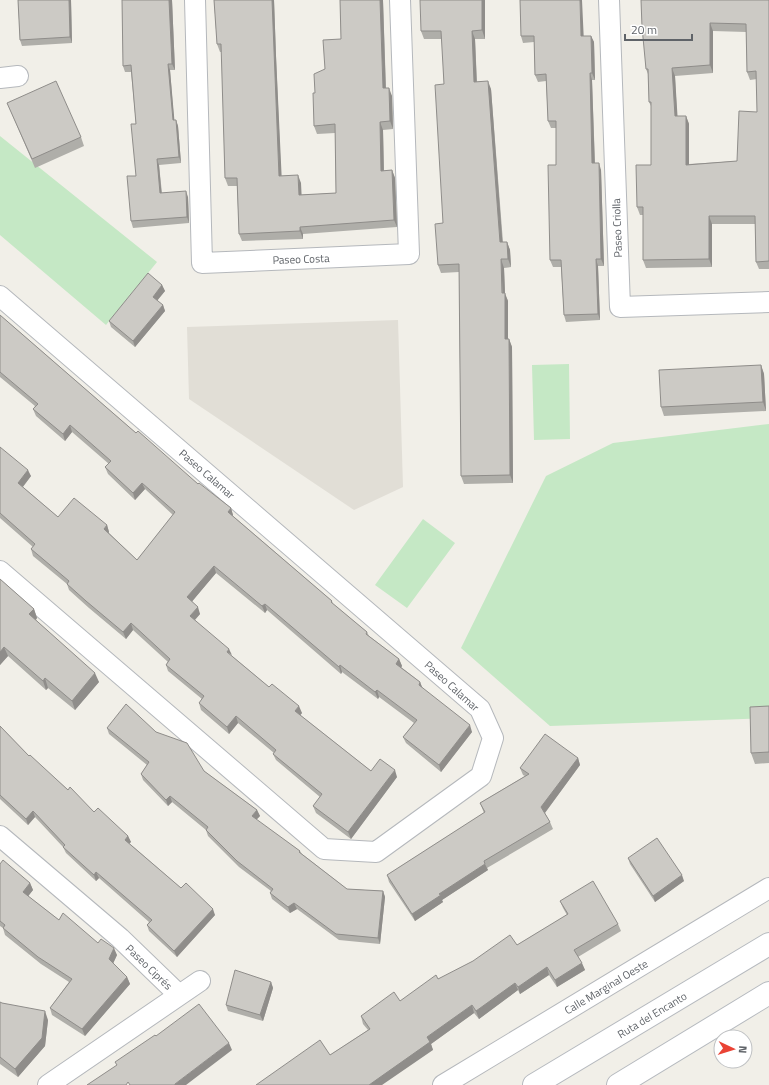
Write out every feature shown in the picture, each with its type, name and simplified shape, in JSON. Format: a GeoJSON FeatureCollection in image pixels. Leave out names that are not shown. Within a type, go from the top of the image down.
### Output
{"type":"FeatureCollection","features":[{"type":"Feature","properties":{"kind":"main road","name":"Ruta del Encanto"},"geometry":{"type":"LineString","coordinates":[[534,1085],[769,944]]}},
{"type":"Feature","properties":{"kind":"main road"},"geometry":{"type":"LineString","coordinates":[[618,1085],[769,993]]}},
{"type":"Feature","properties":{"kind":"street","name":"Paseo Costa"},"geometry":{"type":"LineString","coordinates":[[196,0],[202,263],[409,254],[400,0]]}},
{"type":"Feature","properties":{"kind":"street","name":"Paseo Criolla"},"geometry":{"type":"LineString","coordinates":[[609,0],[620,307],[769,302]]}},
{"type":"Feature","properties":{"kind":"street","name":"Paseo Calamar"},"geometry":{"type":"LineString","coordinates":[[0,296],[480,709],[493,738],[481,776],[376,852],[324,849],[0,571]]}},
{"type":"Feature","properties":{"kind":"street","name":"Paseo Ciprés"},"geometry":{"type":"LineString","coordinates":[[0,836],[120,938],[178,994],[48,1085]]}},
{"type":"Feature","properties":{"kind":"street","name":"Calle Marginal Oeste"},"geometry":{"type":"LineString","coordinates":[[444,1085],[769,888]]}},
{"type":"Feature","properties":{"kind":"street"},"geometry":{"type":"LineString","coordinates":[[178,994],[200,981]]}},
{"type":"Feature","properties":{"kind":"shaded area"},"geometry":{"type":"Polygon","coordinates":[[[398,320],[403,487],[354,510],[189,399],[187,327],[398,320]]]}},
{"type":"Feature","properties":{"kind":"green space"},"geometry":{"type":"Polygon","coordinates":[[[0,136],[157,262],[106,325],[0,235],[0,136]]]}},
{"type":"Feature","properties":{"kind":"green space"},"geometry":{"type":"Polygon","coordinates":[[[569,364],[570,439],[534,440],[532,365],[569,364]]]}},
{"type":"Feature","properties":{"kind":"green space"},"geometry":{"type":"Polygon","coordinates":[[[769,424],[769,718],[550,726],[461,648],[546,476],[613,443],[769,424]]]}},
{"type":"Feature","properties":{"kind":"green space"},"geometry":{"type":"Polygon","coordinates":[[[423,519],[455,543],[407,608],[375,585],[423,519]]]}},
{"type":"Feature","properties":{"kind":"building"},"geometry":{"type":"Polygon","coordinates":[[[18,0],[69,0],[70,37],[20,40],[18,0]]]}},
{"type":"Feature","properties":{"kind":"building"},"geometry":{"type":"Polygon","coordinates":[[[122,0],[169,0],[172,64],[168,64],[173,120],[176,120],[179,157],[157,159],[160,193],[186,191],[187,217],[131,221],[127,176],[136,176],[131,124],[136,124],[131,65],[123,66],[122,0]]]}},
{"type":"Feature","properties":{"kind":"building"},"geometry":{"type":"Polygon","coordinates":[[[214,0],[272,0],[279,176],[298,175],[299,195],[336,193],[335,124],[314,126],[314,74],[325,69],[323,40],[341,39],[340,0],[380,0],[383,88],[389,88],[390,121],[380,122],[381,171],[392,170],[394,220],[300,227],[300,231],[239,234],[237,178],[225,178],[221,44],[217,44],[214,0]]]}},
{"type":"Feature","properties":{"kind":"building"},"geometry":{"type":"Polygon","coordinates":[[[420,0],[482,0],[482,30],[472,31],[474,82],[488,81],[500,242],[507,242],[508,259],[501,259],[502,293],[505,293],[505,339],[509,339],[510,475],[461,476],[459,264],[438,265],[435,224],[443,223],[435,85],[444,84],[441,31],[421,31],[420,0]]]}},
{"type":"Feature","properties":{"kind":"building"},"geometry":{"type":"Polygon","coordinates":[[[520,0],[580,0],[581,36],[591,36],[592,73],[590,73],[592,163],[599,163],[601,259],[596,259],[598,314],[564,315],[561,260],[550,260],[548,165],[556,165],[556,121],[548,121],[546,74],[535,75],[534,36],[521,36],[520,0]]]}},
{"type":"Feature","properties":{"kind":"building"},"geometry":{"type":"Polygon","coordinates":[[[641,0],[769,0],[769,261],[756,262],[755,216],[709,216],[709,259],[643,260],[643,207],[637,207],[636,165],[651,165],[651,102],[649,102],[648,69],[646,69],[641,0]],[[710,23],[710,65],[672,68],[675,116],[686,116],[686,165],[737,161],[739,111],[757,112],[756,71],[747,72],[746,24],[710,23]]]}},
{"type":"Feature","properties":{"kind":"building"},"geometry":{"type":"Polygon","coordinates":[[[56,81],[81,137],[32,159],[7,103],[56,81]]]}},
{"type":"Feature","properties":{"kind":"building"},"geometry":{"type":"Polygon","coordinates":[[[148,273],[162,285],[153,297],[163,305],[133,341],[109,321],[148,273]]]}},
{"type":"Feature","properties":{"kind":"building"},"geometry":{"type":"Polygon","coordinates":[[[0,315],[136,433],[138,431],[198,484],[199,483],[231,508],[228,512],[332,601],[331,602],[367,632],[366,634],[399,659],[396,664],[420,682],[419,685],[470,725],[439,765],[403,737],[417,720],[377,690],[375,692],[340,665],[339,667],[265,604],[262,606],[214,566],[187,597],[198,607],[190,616],[229,649],[227,652],[269,687],[272,684],[299,706],[295,711],[371,771],[380,759],[395,770],[348,832],[313,806],[322,794],[273,754],[276,750],[236,716],[227,727],[199,703],[204,696],[166,665],[170,659],[131,623],[123,632],[67,584],[69,581],[31,549],[35,544],[0,513],[0,447],[28,470],[18,483],[58,517],[74,498],[107,525],[104,529],[137,560],[175,512],[142,483],[133,493],[105,467],[111,461],[70,425],[63,434],[33,409],[38,404],[0,372],[0,315]]]}},
{"type":"Feature","properties":{"kind":"building"},"geometry":{"type":"Polygon","coordinates":[[[761,365],[763,402],[661,407],[659,370],[761,365]]]}},
{"type":"Feature","properties":{"kind":"building"},"geometry":{"type":"Polygon","coordinates":[[[0,579],[34,609],[29,614],[95,673],[72,701],[45,678],[43,681],[4,647],[0,652],[0,579]]]}},
{"type":"Feature","properties":{"kind":"building"},"geometry":{"type":"Polygon","coordinates":[[[126,704],[156,732],[187,743],[204,771],[257,810],[252,816],[300,851],[299,852],[347,889],[383,891],[378,938],[336,934],[294,903],[288,907],[270,893],[273,889],[237,861],[206,830],[208,827],[170,796],[166,800],[141,774],[149,762],[107,728],[126,704]]]}},
{"type":"Feature","properties":{"kind":"building"},"geometry":{"type":"Polygon","coordinates":[[[769,706],[769,752],[751,753],[750,707],[769,706]]]}},
{"type":"Feature","properties":{"kind":"building"},"geometry":{"type":"Polygon","coordinates":[[[0,726],[29,756],[30,755],[68,790],[70,787],[94,812],[98,808],[128,836],[125,840],[181,888],[186,883],[213,909],[174,951],[147,925],[152,920],[96,872],[94,875],[63,847],[65,845],[33,811],[26,819],[0,795],[0,726]]]}},
{"type":"Feature","properties":{"kind":"building"},"geometry":{"type":"Polygon","coordinates":[[[545,734],[578,758],[541,807],[550,822],[484,861],[485,864],[439,894],[441,895],[412,914],[387,875],[485,812],[480,803],[529,774],[520,768],[545,734]]]}},
{"type":"Feature","properties":{"kind":"building"},"geometry":{"type":"Polygon","coordinates":[[[657,838],[682,875],[653,896],[628,858],[657,838]]]}},
{"type":"Feature","properties":{"kind":"building"},"geometry":{"type":"Polygon","coordinates":[[[3,860],[30,883],[23,892],[59,920],[63,913],[98,943],[101,939],[114,948],[109,959],[127,977],[82,1029],[50,1008],[72,979],[38,957],[3,928],[5,925],[0,921],[0,864],[3,860]]]}},
{"type":"Feature","properties":{"kind":"building"},"geometry":{"type":"Polygon","coordinates":[[[593,881],[618,924],[574,950],[582,963],[555,980],[547,967],[518,987],[515,983],[476,1011],[472,1005],[427,1037],[430,1042],[369,1085],[256,1085],[320,1040],[330,1055],[370,1029],[361,1016],[394,992],[400,1001],[436,975],[438,979],[473,961],[510,935],[517,945],[568,914],[560,901],[593,881]]]}},
{"type":"Feature","properties":{"kind":"building"},"geometry":{"type":"Polygon","coordinates":[[[235,970],[271,982],[260,1015],[226,1005],[235,970]]]}},
{"type":"Feature","properties":{"kind":"building"},"geometry":{"type":"Polygon","coordinates":[[[0,1002],[45,1011],[42,1038],[15,1069],[0,1057],[0,1002]]]}},
{"type":"Feature","properties":{"kind":"building"},"geometry":{"type":"Polygon","coordinates":[[[199,1004],[229,1043],[175,1085],[130,1085],[128,1082],[126,1085],[87,1085],[117,1065],[115,1062],[155,1035],[156,1036],[199,1004]]]}}]}
